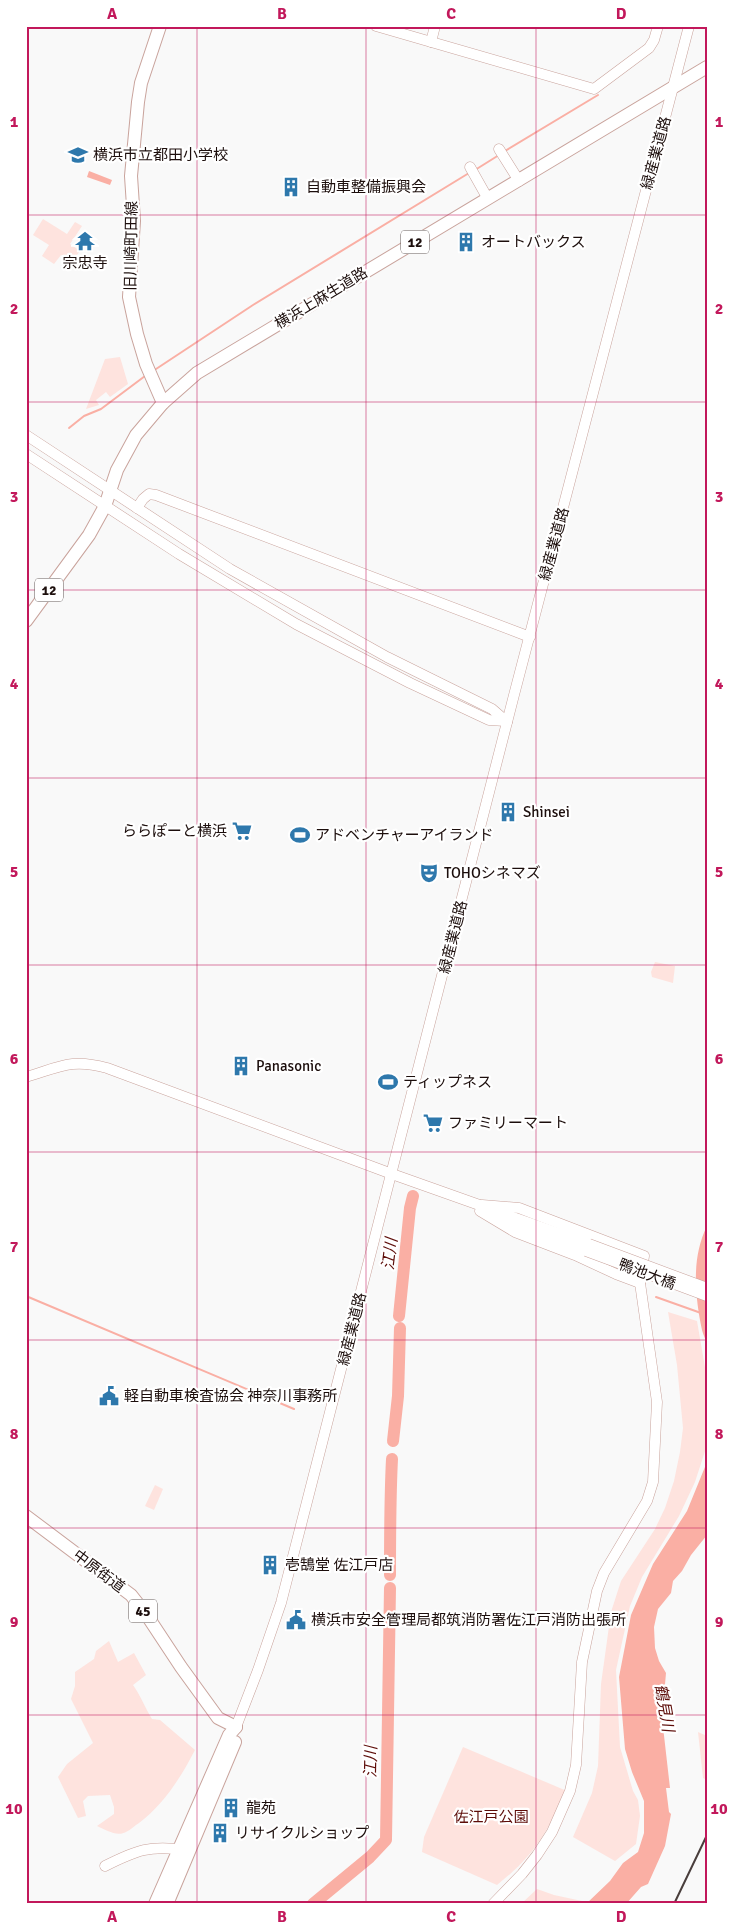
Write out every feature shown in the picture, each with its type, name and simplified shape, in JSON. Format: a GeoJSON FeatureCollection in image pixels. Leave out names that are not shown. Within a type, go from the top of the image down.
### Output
{"type":"FeatureCollection","features":[{"type":"Feature","properties":{"kind":"main road","name":"旧川崎町田線"},"geometry":{"type":"LineString","coordinates":[[160,26],[141,83],[138,102],[131,176],[134,230],[129,297],[146,364],[163,403]]}},
{"type":"Feature","properties":{"kind":"main road","name":"横浜上麻生道路"},"geometry":{"type":"LineString","coordinates":[[26,621],[89,535],[105,506],[117,470],[136,435],[163,403],[197,372],[707,67]]}},
{"type":"Feature","properties":{"kind":"main road","name":"中原街道"},"geometry":{"type":"LineString","coordinates":[[26,1516],[131,1595],[218,1718],[236,1727]]}},
{"type":"Feature","properties":{"kind":"main road"},"geometry":{"type":"LineString","coordinates":[[155,1904],[236,1741],[236,1727]]}},
{"type":"Feature","properties":{"kind":"main road"},"geometry":{"type":"LineString","coordinates":[[167,1904],[184,1849]]}},
{"type":"Feature","properties":{"kind":"street"},"geometry":{"type":"LineString","coordinates":[[376,26],[594,90],[649,48],[654,40],[658,26]]}},
{"type":"Feature","properties":{"kind":"street"},"geometry":{"type":"LineString","coordinates":[[431,42],[435,26]]}},
{"type":"Feature","properties":{"kind":"street","name":"緑産業道路"},"geometry":{"type":"LineString","coordinates":[[236,1727],[281,1603],[507,722],[689,26]]}},
{"type":"Feature","properties":{"kind":"street"},"geometry":{"type":"LineString","coordinates":[[501,153],[519,181]]}},
{"type":"Feature","properties":{"kind":"street"},"geometry":{"type":"LineString","coordinates":[[472,171],[488,199]]}},
{"type":"Feature","properties":{"kind":"street"},"geometry":{"type":"LineString","coordinates":[[26,434],[109,491],[230,569],[300,610],[387,657],[492,710],[507,722]]}},
{"type":"Feature","properties":{"kind":"street"},"geometry":{"type":"LineString","coordinates":[[26,454],[239,591],[296,624],[410,683],[489,720],[507,722]]}},
{"type":"Feature","properties":{"kind":"street"},"geometry":{"type":"LineString","coordinates":[[137,508],[149,494],[156,494],[530,637]]}},
{"type":"Feature","properties":{"kind":"street"},"geometry":{"type":"LineString","coordinates":[[26,1078],[65,1064],[82,1062],[95,1065],[141,1080],[588,1248]]}},
{"type":"Feature","properties":{"kind":"street"},"geometry":{"type":"LineString","coordinates":[[481,1208],[519,1208],[644,1256],[640,1283],[657,1402],[653,1482],[647,1500],[604,1573],[597,1592],[582,1662],[576,1765],[570,1791],[552,1832],[537,1855],[522,1874],[493,1904]]}},
{"type":"Feature","properties":{"kind":"street"},"geometry":{"type":"LineString","coordinates":[[481,1208],[515,1232],[640,1283]]}},
{"type":"Feature","properties":{"kind":"street","name":"鴨池大橋"},"geometry":{"type":"LineString","coordinates":[[588,1248],[707,1288]]}},
{"type":"Feature","properties":{"kind":"street","name":"鴨池大橋"},"geometry":{"type":"LineString","coordinates":[[588,1248],[707,1296]]}},
{"type":"Feature","properties":{"kind":"street"},"geometry":{"type":"LineString","coordinates":[[105,1866],[139,1850],[161,1848],[184,1849]]}},
{"type":"Feature","properties":{"kind":"green space"},"geometry":{"type":"Polygon","coordinates":[[[43,219],[67,234],[75,222],[82,226],[70,244],[80,251],[72,261],[61,255],[54,264],[42,256],[49,245],[33,235],[43,219]]]}},
{"type":"Feature","properties":{"kind":"green space"},"geometry":{"type":"Polygon","coordinates":[[[120,357],[128,384],[110,397],[106,392],[96,400],[99,405],[86,409],[105,359],[120,357]]]}},
{"type":"Feature","properties":{"kind":"green space"},"geometry":{"type":"Polygon","coordinates":[[[655,962],[675,966],[673,983],[652,977],[651,972],[655,962]]]}},
{"type":"Feature","properties":{"kind":"green space"},"geometry":{"type":"Polygon","coordinates":[[[668,1312],[697,1321],[707,1379],[707,1445],[695,1482],[679,1516],[642,1577],[630,1606],[616,1670],[620,1747],[633,1791],[638,1800],[640,1816],[636,1844],[615,1861],[573,1837],[592,1793],[598,1766],[601,1684],[611,1612],[621,1581],[655,1529],[665,1508],[674,1481],[680,1452],[683,1428],[677,1365],[668,1312]]]}},
{"type":"Feature","properties":{"kind":"green space"},"geometry":{"type":"Polygon","coordinates":[[[155,1485],[163,1489],[154,1510],[145,1506],[155,1485]]]}},
{"type":"Feature","properties":{"kind":"green space"},"geometry":{"type":"Polygon","coordinates":[[[109,1641],[118,1662],[134,1653],[146,1675],[133,1685],[152,1719],[160,1720],[195,1750],[178,1780],[164,1799],[148,1816],[130,1830],[119,1834],[97,1826],[114,1814],[110,1795],[88,1796],[83,1801],[86,1816],[78,1818],[58,1777],[67,1764],[93,1743],[71,1699],[75,1686],[75,1672],[94,1659],[96,1651],[109,1641]]]}},
{"type":"Feature","properties":{"kind":"green space"},"geometry":{"type":"Polygon","coordinates":[[[698,1732],[707,1736],[707,1780],[703,1778],[698,1732]]]}},
{"type":"Feature","properties":{"kind":"green space","name":"佐江戸公園"},"geometry":{"type":"Polygon","coordinates":[[[463,1747],[567,1791],[546,1831],[530,1853],[521,1864],[497,1885],[422,1852],[424,1837],[463,1747]]]}},
{"type":"Feature","properties":{"kind":"green space"},"geometry":{"type":"Polygon","coordinates":[[[537,1889],[582,1901],[579,1904],[521,1904],[537,1889]]]}},
{"type":"Feature","properties":{"kind":"shaded area"},"geometry":{"type":"Polygon","coordinates":[[[89,171],[112,180],[110,185],[87,177],[89,171]]]}},
{"type":"Feature","properties":{"kind":"shaded area"},"geometry":{"type":"Polygon","coordinates":[[[707,1226],[707,1345],[702,1332],[696,1291],[696,1277],[698,1251],[707,1226]]]}},
{"type":"Feature","properties":{"kind":"shaded area"},"geometry":{"type":"Polygon","coordinates":[[[707,1462],[707,1535],[673,1581],[671,1593],[658,1609],[654,1627],[655,1648],[659,1661],[666,1673],[662,1718],[670,1788],[666,1788],[669,1812],[671,1814],[665,1846],[648,1884],[641,1887],[626,1904],[586,1904],[610,1881],[623,1863],[638,1852],[644,1833],[644,1801],[625,1749],[619,1677],[631,1615],[653,1564],[687,1511],[707,1462]]]}},
{"type":"Feature","properties":{"kind":"waterway"},"geometry":{"type":"LineString","coordinates":[[505,151],[598,95]]}},
{"type":"Feature","properties":{"kind":"waterway"},"geometry":{"type":"LineString","coordinates":[[475,170],[499,155]]}},
{"type":"Feature","properties":{"kind":"waterway"},"geometry":{"type":"LineString","coordinates":[[153,371],[253,305],[469,173]]}},
{"type":"Feature","properties":{"kind":"waterway"},"geometry":{"type":"LineString","coordinates":[[69,428],[84,416],[101,409],[145,376]]}},
{"type":"Feature","properties":{"kind":"waterway","name":"江川"},"geometry":{"type":"LineString","coordinates":[[399,1316],[410,1208],[413,1196]]}},
{"type":"Feature","properties":{"kind":"waterway"},"geometry":{"type":"LineString","coordinates":[[26,1296],[294,1409]]}},
{"type":"Feature","properties":{"kind":"waterway"},"geometry":{"type":"LineString","coordinates":[[656,1297],[701,1313]]}},
{"type":"Feature","properties":{"kind":"waterway","name":"江川"},"geometry":{"type":"LineString","coordinates":[[393,1441],[398,1396],[400,1328]]}},
{"type":"Feature","properties":{"kind":"waterway","name":"江川"},"geometry":{"type":"LineString","coordinates":[[390,1575],[392,1459]]}},
{"type":"Feature","properties":{"kind":"waterway","name":"江川"},"geometry":{"type":"LineString","coordinates":[[313,1904],[370,1857],[386,1840],[390,1588]]}},
{"type":"Feature","properties":{"kind":"railway"},"geometry":{"type":"LineString","coordinates":[[674,1904],[707,1835]]}},
{"type":"Feature","properties":{"kind":"place","name":"横浜市立都田小学校"},"geometry":{"type":"Point","coordinates":[78,155]}},
{"type":"Feature","properties":{"kind":"place","name":"自動車整備振興会"},"geometry":{"type":"Point","coordinates":[291,187]}},
{"type":"Feature","properties":{"kind":"place","name":"宗忠寺"},"geometry":{"type":"Point","coordinates":[85,241]}},
{"type":"Feature","properties":{"kind":"place","name":"オートバックス"},"geometry":{"type":"Point","coordinates":[466,242]}},
{"type":"Feature","properties":{"kind":"place","name":"Shinsei"},"geometry":{"type":"Point","coordinates":[508,812]}},
{"type":"Feature","properties":{"kind":"place","name":"ららぽーと横浜"},"geometry":{"type":"Point","coordinates":[242,831]}},
{"type":"Feature","properties":{"kind":"place","name":"アドベンチャーアイランド"},"geometry":{"type":"Point","coordinates":[300,835]}},
{"type":"Feature","properties":{"kind":"place","name":"TOHOシネマズ"},"geometry":{"type":"Point","coordinates":[429,873]}},
{"type":"Feature","properties":{"kind":"place","name":"Panasonic"},"geometry":{"type":"Point","coordinates":[241,1066]}},
{"type":"Feature","properties":{"kind":"place","name":"ティップネス"},"geometry":{"type":"Point","coordinates":[388,1082]}},
{"type":"Feature","properties":{"kind":"place","name":"ファミリーマート"},"geometry":{"type":"Point","coordinates":[433,1123]}},
{"type":"Feature","properties":{"kind":"place","name":"軽自動車検査協会 神奈川事務所"},"geometry":{"type":"Point","coordinates":[109,1396]}},
{"type":"Feature","properties":{"kind":"place","name":"壱鵠堂 佐江戸店"},"geometry":{"type":"Point","coordinates":[270,1565]}},
{"type":"Feature","properties":{"kind":"place","name":"横浜市安全管理局都筑消防署佐江戸消防出張所"},"geometry":{"type":"Point","coordinates":[296,1620]}},
{"type":"Feature","properties":{"kind":"place","name":"龍苑"},"geometry":{"type":"Point","coordinates":[231,1808]}},
{"type":"Feature","properties":{"kind":"place","name":"リサイクルショップ"},"geometry":{"type":"Point","coordinates":[220,1833]}},
{"type":"Feature","properties":{"kind":"water label","name":"鶴見川"},"geometry":{"type":"Point","coordinates":[664,1708]}}]}
